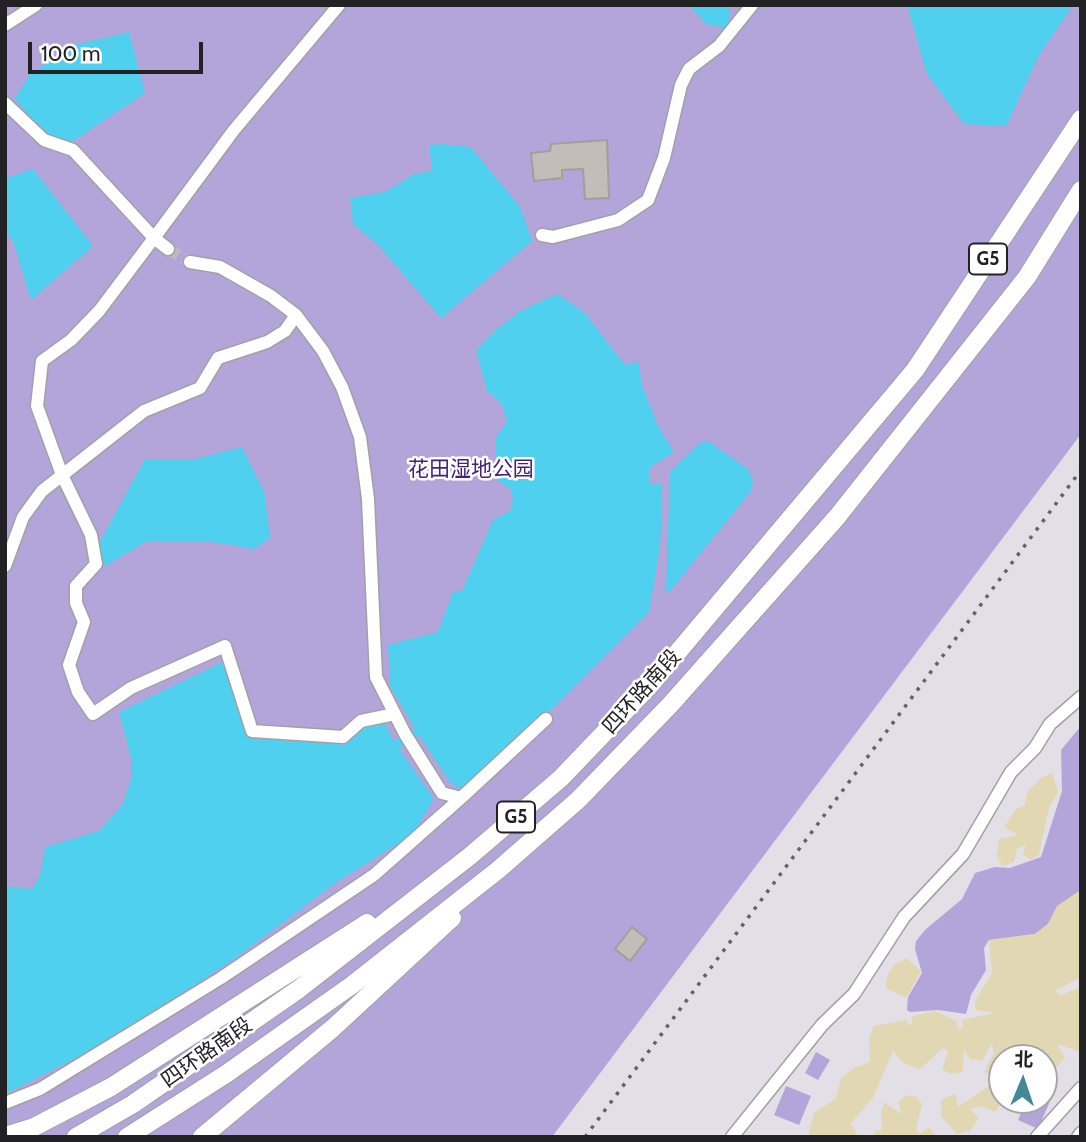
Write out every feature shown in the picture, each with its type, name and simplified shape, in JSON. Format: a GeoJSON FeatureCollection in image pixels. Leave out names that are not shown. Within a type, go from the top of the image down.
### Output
{"type":"FeatureCollection","features":[{"type":"Feature","properties":{"kind":"highway","name":"四环路南段"},"geometry":{"type":"LineString","coordinates":[[76,1137],[133,1104],[299,989],[470,856],[561,778],[651,684],[915,370],[1081,119]]}},
{"type":"Feature","properties":{"kind":"highway","name":"四环路南段"},"geometry":{"type":"LineString","coordinates":[[127,1137],[226,1074],[352,985],[498,870],[578,800],[670,705],[837,517],[1027,277],[1081,190]]}},
{"type":"Feature","properties":{"kind":"highway"},"geometry":{"type":"LineString","coordinates":[[5,1136],[34,1127],[111,1087],[470,856]]}},
{"type":"Feature","properties":{"kind":"highway"},"geometry":{"type":"LineString","coordinates":[[202,1137],[399,970],[498,870]]}},
{"type":"Feature","properties":{"kind":"street"},"geometry":{"type":"LineString","coordinates":[[5,25],[36,5]]}},
{"type":"Feature","properties":{"kind":"street"},"geometry":{"type":"LineString","coordinates":[[338,5],[234,130],[99,311],[71,340],[42,361],[37,406],[62,475],[91,535],[96,564],[76,586],[76,603],[84,622],[68,665],[78,692],[93,714],[131,688],[225,646],[253,731],[343,737],[361,720],[394,714]]}},
{"type":"Feature","properties":{"kind":"street"},"geometry":{"type":"LineString","coordinates":[[542,235],[553,237],[618,220],[648,200],[664,158],[689,69],[719,46],[752,5]]}},
{"type":"Feature","properties":{"kind":"street"},"geometry":{"type":"LineString","coordinates":[[5,103],[44,140],[73,150],[154,238],[168,249]]}},
{"type":"Feature","properties":{"kind":"street"},"geometry":{"type":"LineString","coordinates":[[190,262],[220,267],[271,296],[296,315],[323,351],[342,387],[360,437],[369,499],[376,677],[407,738],[442,793],[461,798]]}},
{"type":"Feature","properties":{"kind":"street"},"geometry":{"type":"LineString","coordinates":[[5,566],[23,517],[42,491],[144,411],[200,388],[218,358],[267,342],[285,331],[296,315]]}},
{"type":"Feature","properties":{"kind":"street"},"geometry":{"type":"LineString","coordinates":[[732,1137],[822,1025],[854,995],[904,917],[963,854],[1011,772],[1035,748],[1050,724],[1081,697]]}},
{"type":"Feature","properties":{"kind":"street"},"geometry":{"type":"LineString","coordinates":[[5,1103],[40,1090],[243,963],[374,875],[546,719]]}},
{"type":"Feature","properties":{"kind":"street"},"geometry":{"type":"LineString","coordinates":[[1037,1137],[1081,1088]]}},
{"type":"Feature","properties":{"kind":"green space","name":"花田湿地公园"},"geometry":{"type":"Polygon","coordinates":[[[5,5],[1081,5],[1081,434],[552,1137],[5,1137],[5,5]]]}},
{"type":"Feature","properties":{"kind":"green space"},"geometry":{"type":"Polygon","coordinates":[[[1081,726],[1081,890],[1058,906],[1048,924],[1035,934],[989,940],[984,948],[986,970],[971,995],[966,1014],[938,1010],[910,1012],[907,1010],[908,997],[922,973],[915,949],[916,941],[925,930],[962,899],[975,873],[995,867],[1010,868],[1041,857],[1062,791],[1061,750],[1081,726]]]}},
{"type":"Feature","properties":{"kind":"green space"},"geometry":{"type":"Polygon","coordinates":[[[816,1052],[830,1060],[818,1080],[805,1073],[816,1052]]]}},
{"type":"Feature","properties":{"kind":"green space"},"geometry":{"type":"Polygon","coordinates":[[[786,1086],[811,1096],[799,1125],[774,1115],[786,1086]]]}},
{"type":"Feature","properties":{"kind":"green space"},"geometry":{"type":"Polygon","coordinates":[[[1021,1114],[1044,1114],[1038,1129],[1018,1120],[1021,1114]]]}},
{"type":"Feature","properties":{"kind":"sand"},"geometry":{"type":"Polygon","coordinates":[[[1052,772],[1058,792],[1049,807],[1039,855],[1030,860],[1023,854],[1026,844],[1017,849],[1014,862],[1002,866],[997,856],[999,839],[1018,835],[1004,827],[1016,809],[1025,805],[1027,792],[1052,772]]]}},
{"type":"Feature","properties":{"kind":"sand"},"geometry":{"type":"Polygon","coordinates":[[[1081,890],[1081,977],[1055,991],[1061,995],[1081,987],[1081,1052],[1058,1044],[992,1043],[988,1044],[982,1061],[970,1059],[964,1049],[963,1072],[951,1074],[942,1070],[948,1051],[943,1048],[919,1070],[901,1061],[893,1051],[873,1098],[850,1124],[857,1133],[855,1137],[808,1137],[814,1113],[836,1098],[841,1078],[854,1068],[870,1062],[869,1039],[874,1026],[905,1020],[911,1026],[913,1016],[935,1011],[957,1021],[958,1030],[963,1027],[962,1020],[995,1013],[975,1010],[975,1001],[992,973],[989,940],[1035,934],[1048,924],[1057,906],[1081,890]]]}},
{"type":"Feature","properties":{"kind":"sand"},"geometry":{"type":"Polygon","coordinates":[[[907,958],[921,971],[906,998],[886,988],[887,976],[894,965],[907,958]]]}},
{"type":"Feature","properties":{"kind":"sand"},"geometry":{"type":"Polygon","coordinates":[[[1058,1046],[1065,1058],[1058,1065],[1058,1046]]]}},
{"type":"Feature","properties":{"kind":"sand"},"geometry":{"type":"Polygon","coordinates":[[[988,1087],[988,1109],[981,1106],[970,1109],[979,1118],[970,1131],[957,1134],[941,1116],[941,1100],[955,1093],[958,1107],[988,1087]]]}},
{"type":"Feature","properties":{"kind":"sand"},"geometry":{"type":"Polygon","coordinates":[[[908,1095],[917,1097],[922,1104],[916,1129],[919,1134],[929,1127],[936,1137],[874,1137],[875,1131],[882,1130],[881,1110],[885,1103],[902,1114],[898,1102],[908,1095]]]}},
{"type":"Feature","properties":{"kind":"water"},"geometry":{"type":"Polygon","coordinates":[[[689,5],[730,5],[729,29],[706,24],[689,5]]]}},
{"type":"Feature","properties":{"kind":"water"},"geometry":{"type":"Polygon","coordinates":[[[907,5],[1073,5],[1039,55],[1006,126],[964,124],[927,74],[907,5]]]}},
{"type":"Feature","properties":{"kind":"water"},"geometry":{"type":"Polygon","coordinates":[[[129,32],[145,93],[67,145],[47,136],[14,99],[31,73],[78,44],[129,32]]]}},
{"type":"Feature","properties":{"kind":"water"},"geometry":{"type":"Polygon","coordinates":[[[429,145],[470,147],[520,207],[532,241],[441,318],[378,245],[353,224],[350,198],[385,192],[414,174],[432,171],[429,145]]]}},
{"type":"Feature","properties":{"kind":"water"},"geometry":{"type":"Polygon","coordinates":[[[33,169],[93,246],[31,300],[13,241],[5,231],[5,178],[33,169]]]}},
{"type":"Feature","properties":{"kind":"water"},"geometry":{"type":"Polygon","coordinates":[[[557,294],[584,312],[625,365],[638,361],[642,385],[658,426],[674,452],[650,467],[649,483],[661,484],[662,505],[660,546],[649,612],[474,787],[458,788],[449,781],[419,735],[399,749],[434,799],[412,835],[335,883],[237,957],[110,1041],[5,1094],[5,886],[32,889],[40,875],[45,847],[99,831],[123,804],[131,779],[131,758],[119,712],[233,657],[258,734],[347,743],[356,726],[385,724],[394,741],[415,729],[390,686],[388,645],[438,632],[453,592],[462,591],[493,520],[510,511],[513,499],[510,488],[495,479],[495,439],[507,421],[502,404],[487,391],[476,351],[493,332],[520,311],[557,294]]]}},
{"type":"Feature","properties":{"kind":"water"},"geometry":{"type":"Polygon","coordinates":[[[708,441],[748,469],[753,482],[751,491],[670,591],[666,591],[670,472],[700,443],[708,441]]]}},
{"type":"Feature","properties":{"kind":"water"},"geometry":{"type":"Polygon","coordinates":[[[242,447],[265,494],[270,538],[254,549],[208,541],[147,541],[105,566],[93,554],[145,459],[195,459],[242,447]]]}},
{"type":"Feature","properties":{"kind":"building"},"geometry":{"type":"Polygon","coordinates":[[[607,140],[609,198],[585,199],[583,169],[562,170],[562,178],[534,181],[531,153],[550,151],[551,144],[607,140]]]}},
{"type":"Feature","properties":{"kind":"building"},"geometry":{"type":"Polygon","coordinates":[[[632,927],[647,939],[630,961],[615,949],[632,927]]]}},
{"type":"Feature","properties":{"kind":"tunnel"},"geometry":{"type":"LineString","coordinates":[[168,249],[190,262]]}},
{"type":"Feature","properties":{"kind":"railway"},"geometry":{"type":"LineString","coordinates":[[585,1137],[1081,470]]}}]}
